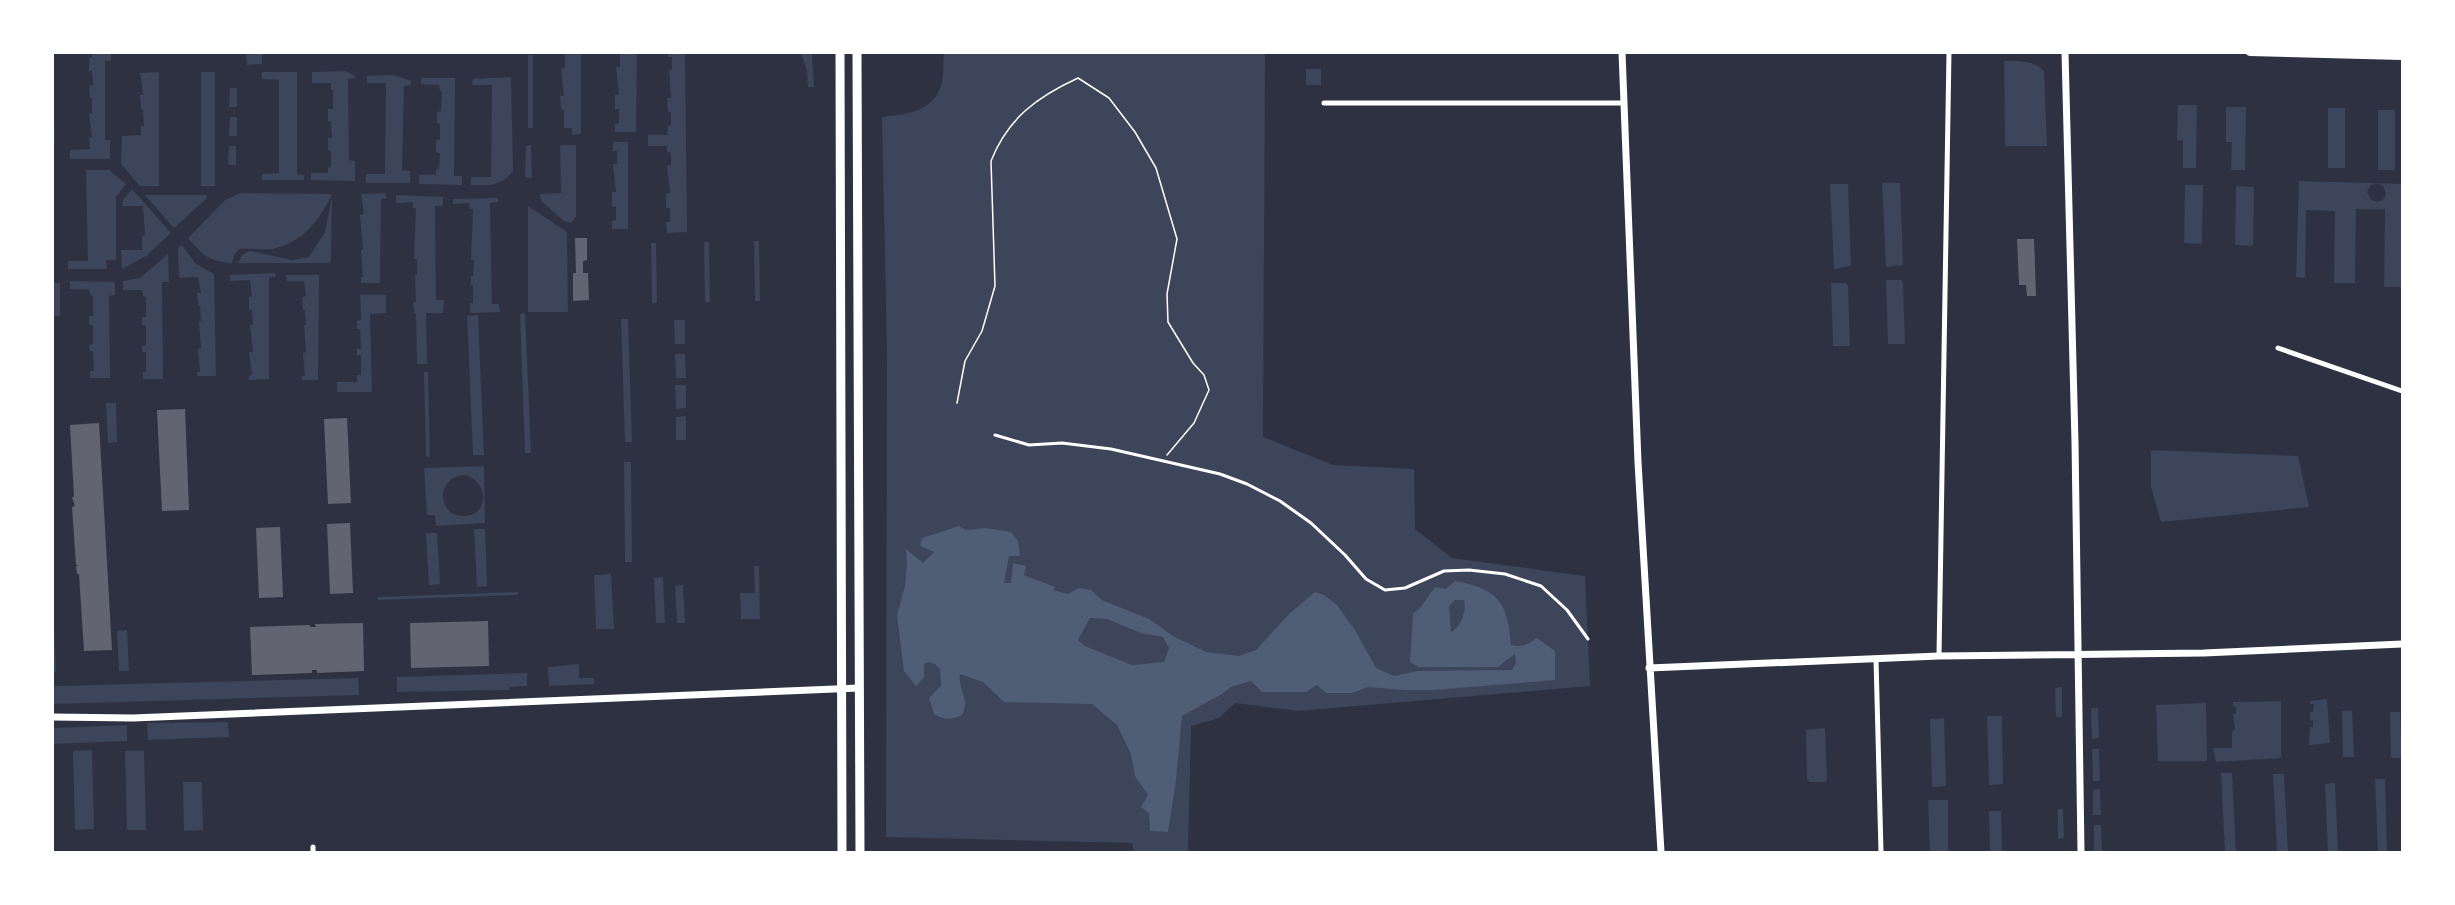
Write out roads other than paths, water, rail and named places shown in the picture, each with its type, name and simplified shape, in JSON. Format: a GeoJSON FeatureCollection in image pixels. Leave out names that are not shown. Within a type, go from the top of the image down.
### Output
{"type":"FeatureCollection","features":[{"type":"Feature","properties":{"kind":"main road"},"geometry":{"type":"LineString","coordinates":[[840,52],[842,852]]}},
{"type":"Feature","properties":{"kind":"main road"},"geometry":{"type":"LineString","coordinates":[[857,52],[860,852]]}},
{"type":"Feature","properties":{"kind":"main road"},"geometry":{"type":"LineString","coordinates":[[2250,52],[2403,56]]}},
{"type":"Feature","properties":{"kind":"street"},"geometry":{"type":"LineString","coordinates":[[1622,52],[1638,462],[1661,852]]}},
{"type":"Feature","properties":{"kind":"street"},"geometry":{"type":"LineString","coordinates":[[1939,656],[1949,52]]}},
{"type":"Feature","properties":{"kind":"street"},"geometry":{"type":"LineString","coordinates":[[2065,52],[2075,431],[2080,852]]}},
{"type":"Feature","properties":{"kind":"street"},"geometry":{"type":"LineString","coordinates":[[1324,103],[1624,103]]}},
{"type":"Feature","properties":{"kind":"street"},"geometry":{"type":"LineString","coordinates":[[2278,348],[2403,391]]}},
{"type":"Feature","properties":{"kind":"street"},"geometry":{"type":"LineString","coordinates":[[1649,668],[1939,656],[2204,653],[2403,644]]}},
{"type":"Feature","properties":{"kind":"street"},"geometry":{"type":"LineString","coordinates":[[1876,659],[1881,852]]}},
{"type":"Feature","properties":{"kind":"street"},"geometry":{"type":"LineString","coordinates":[[52,717],[133,717],[859,688]]}},
{"type":"Feature","properties":{"kind":"lane"},"geometry":{"type":"LineString","coordinates":[[995,435],[1029,445],[1062,442],[1111,449],[1162,460],[1247,484],[1280,501],[1311,523],[1345,555],[1366,579],[1385,590],[1405,588],[1444,571],[1469,570],[1505,574],[1541,586],[1567,610],[1588,639]]}}]}
